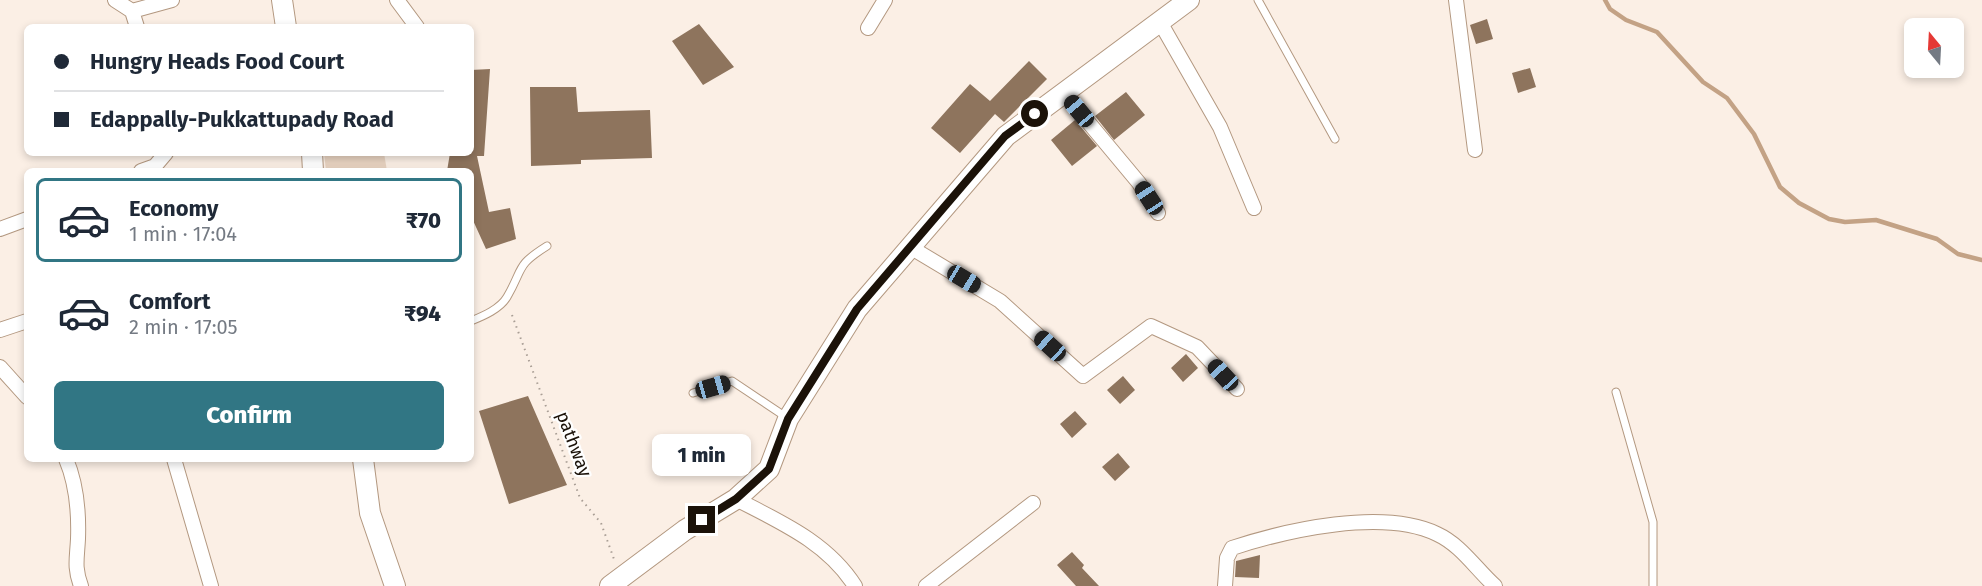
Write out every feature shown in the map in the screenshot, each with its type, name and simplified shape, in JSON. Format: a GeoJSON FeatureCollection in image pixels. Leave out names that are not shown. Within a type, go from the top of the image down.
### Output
{"type":"FeatureCollection","features":[{"type":"Feature","properties":{"kind":"main road"},"geometry":{"type":"LineString","coordinates":[[282,0],[286,24]]}},
{"type":"Feature","properties":{"kind":"main road"},"geometry":{"type":"LineString","coordinates":[[616,582],[685,530],[736,499],[769,469],[788,419],[857,309],[1005,136],[1189,0]]}},
{"type":"Feature","properties":{"kind":"main road"},"geometry":{"type":"LineString","coordinates":[[363,462],[370,513],[395,586]]}},
{"type":"Feature","properties":{"kind":"street"},"geometry":{"type":"LineString","coordinates":[[115,0],[132,11],[136,24]]}},
{"type":"Feature","properties":{"kind":"street"},"geometry":{"type":"LineString","coordinates":[[132,11],[172,0]]}},
{"type":"Feature","properties":{"kind":"street"},"geometry":{"type":"LineString","coordinates":[[397,0],[415,24]]}},
{"type":"Feature","properties":{"kind":"street"},"geometry":{"type":"LineString","coordinates":[[868,28],[885,0]]}},
{"type":"Feature","properties":{"kind":"street"},"geometry":{"type":"LineString","coordinates":[[1456,0],[1475,150]]}},
{"type":"Feature","properties":{"kind":"street"},"geometry":{"type":"LineString","coordinates":[[1160,22],[1220,127],[1254,208]]}},
{"type":"Feature","properties":{"kind":"street"},"geometry":{"type":"LineString","coordinates":[[1064,93],[1139,183],[1158,213]]}},
{"type":"Feature","properties":{"kind":"street"},"geometry":{"type":"LineString","coordinates":[[149,168],[155,166],[163,156]]}},
{"type":"Feature","properties":{"kind":"street"},"geometry":{"type":"LineString","coordinates":[[0,230],[24,220]]}},
{"type":"Feature","properties":{"kind":"street"},"geometry":{"type":"LineString","coordinates":[[910,247],[1000,301],[1083,376],[1151,326],[1197,347],[1236,389]]}},
{"type":"Feature","properties":{"kind":"street"},"geometry":{"type":"LineString","coordinates":[[0,330],[24,322]]}},
{"type":"Feature","properties":{"kind":"street"},"geometry":{"type":"LineString","coordinates":[[0,367],[24,394]]}},
{"type":"Feature","properties":{"kind":"street"},"geometry":{"type":"LineString","coordinates":[[67,462],[75,480],[78,514],[75,569],[81,586]]}},
{"type":"Feature","properties":{"kind":"street"},"geometry":{"type":"LineString","coordinates":[[175,462],[211,586]]}},
{"type":"Feature","properties":{"kind":"street"},"geometry":{"type":"LineString","coordinates":[[736,499],[803,535],[824,550],[843,568],[855,586]]}},
{"type":"Feature","properties":{"kind":"street"},"geometry":{"type":"LineString","coordinates":[[926,586],[1033,503]]}},
{"type":"Feature","properties":{"kind":"street"},"geometry":{"type":"LineString","coordinates":[[1225,586],[1227,558],[1232,548],[1294,531],[1336,525],[1381,523],[1410,525],[1438,534],[1464,553],[1495,586]]}},
{"type":"Feature","properties":{"kind":"lane"},"geometry":{"type":"LineString","coordinates":[[1258,0],[1335,139]]}},
{"type":"Feature","properties":{"kind":"lane"},"geometry":{"type":"LineString","coordinates":[[474,320],[490,312],[506,299],[526,259],[547,246]]}},
{"type":"Feature","properties":{"kind":"lane"},"geometry":{"type":"LineString","coordinates":[[693,393],[732,381],[788,419]]}},
{"type":"Feature","properties":{"kind":"lane"},"geometry":{"type":"LineString","coordinates":[[1616,392],[1653,522],[1653,586]]}},
{"type":"Feature","properties":{"kind":"path","name":"pathway"},"geometry":{"type":"LineString","coordinates":[[512,315],[580,498],[601,523],[616,582]]}},
{"type":"Feature","properties":{"kind":"shaded area"},"geometry":{"type":"Polygon","coordinates":[[[324,156],[384,156],[386,168],[326,168],[324,156]]]}},
{"type":"Feature","properties":{"kind":"building"},"geometry":{"type":"Polygon","coordinates":[[[1487,19],[1493,39],[1476,44],[1470,25],[1487,19]]]}},
{"type":"Feature","properties":{"kind":"building"},"geometry":{"type":"Polygon","coordinates":[[[699,24],[734,67],[703,85],[672,41],[699,24]]]}},
{"type":"Feature","properties":{"kind":"building"},"geometry":{"type":"Polygon","coordinates":[[[1029,61],[1047,79],[1004,122],[995,114],[960,153],[931,128],[970,84],[990,101],[1029,61]]]}},
{"type":"Feature","properties":{"kind":"building"},"geometry":{"type":"Polygon","coordinates":[[[1530,68],[1536,87],[1518,93],[1512,73],[1530,68]]]}},
{"type":"Feature","properties":{"kind":"building"},"geometry":{"type":"Polygon","coordinates":[[[490,69],[484,156],[477,156],[489,212],[510,208],[516,239],[486,249],[474,223],[474,168],[448,168],[450,156],[474,156],[474,70],[490,69]]]}},
{"type":"Feature","properties":{"kind":"building"},"geometry":{"type":"Polygon","coordinates":[[[530,87],[576,87],[578,112],[650,110],[652,158],[581,160],[581,164],[531,166],[530,87]]]}},
{"type":"Feature","properties":{"kind":"building"},"geometry":{"type":"Polygon","coordinates":[[[1126,92],[1145,115],[1114,140],[1095,116],[1126,92]]]}},
{"type":"Feature","properties":{"kind":"building"},"geometry":{"type":"Polygon","coordinates":[[[1075,120],[1097,146],[1072,166],[1051,140],[1075,120]]]}},
{"type":"Feature","properties":{"kind":"building"},"geometry":{"type":"Polygon","coordinates":[[[1186,354],[1198,368],[1183,382],[1171,368],[1186,354]]]}},
{"type":"Feature","properties":{"kind":"building"},"geometry":{"type":"Polygon","coordinates":[[[1123,376],[1135,390],[1120,404],[1107,390],[1123,376]]]}},
{"type":"Feature","properties":{"kind":"building"},"geometry":{"type":"Polygon","coordinates":[[[528,396],[567,485],[509,504],[479,411],[528,396]]]}},
{"type":"Feature","properties":{"kind":"building"},"geometry":{"type":"Polygon","coordinates":[[[1075,411],[1087,424],[1072,438],[1060,424],[1075,411]]]}},
{"type":"Feature","properties":{"kind":"building"},"geometry":{"type":"Polygon","coordinates":[[[1118,453],[1130,467],[1115,481],[1102,467],[1118,453]]]}},
{"type":"Feature","properties":{"kind":"building"},"geometry":{"type":"Polygon","coordinates":[[[1072,552],[1084,565],[1082,568],[1099,586],[1076,586],[1057,565],[1072,552]]]}},
{"type":"Feature","properties":{"kind":"building"},"geometry":{"type":"Polygon","coordinates":[[[1260,555],[1259,578],[1235,577],[1236,561],[1260,555]]]}},
{"type":"Feature","properties":{"kind":"waterway"},"geometry":{"type":"LineString","coordinates":[[1605,0],[1610,9],[1626,20],[1657,32],[1703,82],[1727,98],[1754,134],[1780,187],[1799,203],[1829,219],[1845,222],[1876,220],[1937,239],[1958,254],[1982,260]]}},
{"type":"Feature","properties":{"kind":"route"},"geometry":{"type":"LineString","coordinates":[[702,520],[736,499],[769,469],[788,419],[857,309],[1005,136],[1035,114]]}}]}
